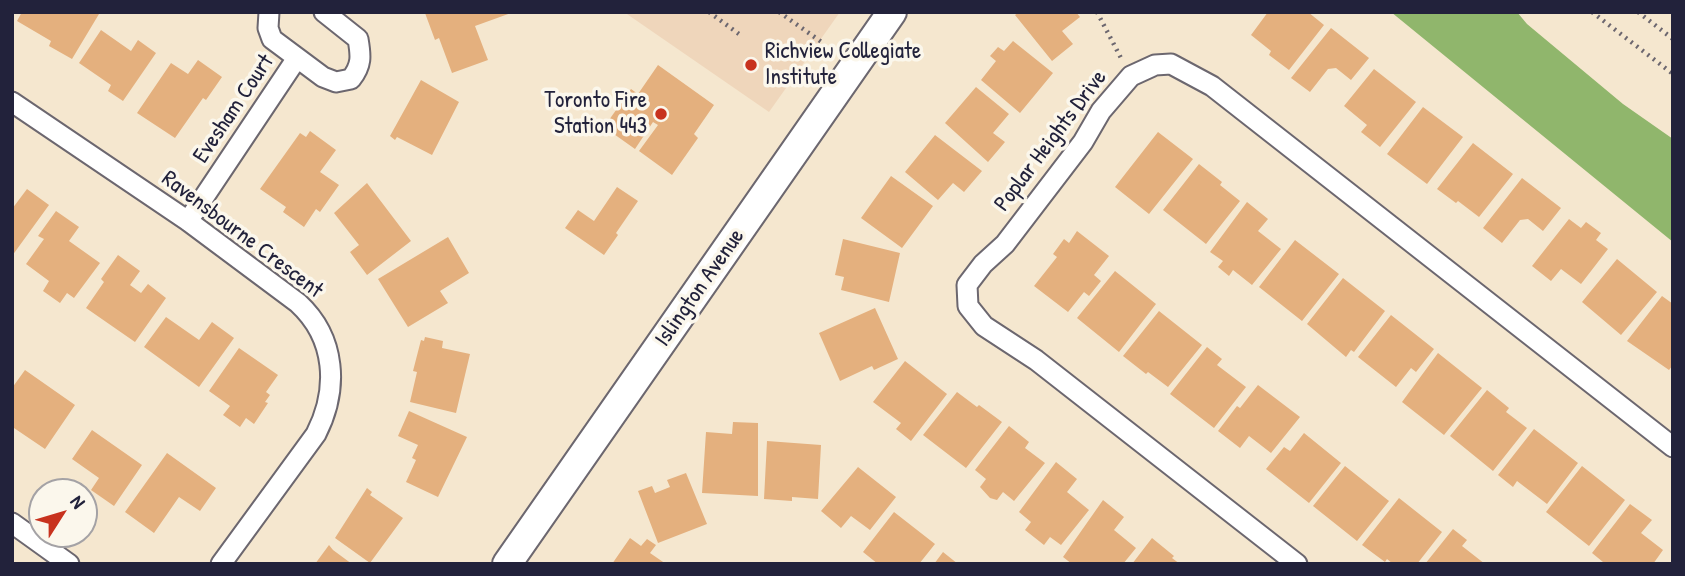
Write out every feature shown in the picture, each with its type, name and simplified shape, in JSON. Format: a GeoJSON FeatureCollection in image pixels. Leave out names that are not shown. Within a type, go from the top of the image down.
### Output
{"type":"FeatureCollection","features":[{"type":"Feature","properties":{"kind":"main road","name":"Islington Avenue"},"geometry":{"type":"LineString","coordinates":[[507,564],[892,12]]}},
{"type":"Feature","properties":{"kind":"street","name":"Evesham Court"},"geometry":{"type":"LineString","coordinates":[[269,12],[268,28],[272,39],[323,77],[337,82],[351,79],[360,67],[358,39],[324,12]]}},
{"type":"Feature","properties":{"kind":"street","name":"Evesham Court"},"geometry":{"type":"LineString","coordinates":[[188,221],[297,58]]}},
{"type":"Feature","properties":{"kind":"street","name":"Poplar Heights Drive"},"geometry":{"type":"LineString","coordinates":[[1297,564],[1035,360],[984,326],[968,306],[967,285],[983,264],[1005,244],[1083,142],[1101,111],[1131,76],[1155,65],[1171,64],[1212,86],[1673,447]]}},
{"type":"Feature","properties":{"kind":"street","name":"Ravensbourne Crescent"},"geometry":{"type":"LineString","coordinates":[[12,102],[188,221],[298,303],[311,316],[323,339],[330,360],[332,382],[329,402],[316,434],[220,564]]}},
{"type":"Feature","properties":{"kind":"street"},"geometry":{"type":"LineString","coordinates":[[12,523],[69,564]]}},
{"type":"Feature","properties":{"kind":"path"},"geometry":{"type":"LineString","coordinates":[[709,12],[718,15],[739,34]]}},
{"type":"Feature","properties":{"kind":"path"},"geometry":{"type":"LineString","coordinates":[[779,12],[823,43]]}},
{"type":"Feature","properties":{"kind":"path"},"geometry":{"type":"LineString","coordinates":[[1097,12],[1131,76]]}},
{"type":"Feature","properties":{"kind":"path"},"geometry":{"type":"LineString","coordinates":[[1592,12],[1673,74]]}},
{"type":"Feature","properties":{"kind":"path"},"geometry":{"type":"LineString","coordinates":[[1638,12],[1673,39]]}},
{"type":"Feature","properties":{"kind":"shaded area","name":"Richview Collegiate Institute"},"geometry":{"type":"Polygon","coordinates":[[[624,12],[840,12],[769,112],[624,12]]]}},
{"type":"Feature","properties":{"kind":"green space"},"geometry":{"type":"Polygon","coordinates":[[[1391,12],[1517,12],[1527,24],[1623,104],[1673,139],[1673,242],[1391,12]]]}},
{"type":"Feature","properties":{"kind":"building"},"geometry":{"type":"Polygon","coordinates":[[[22,12],[99,14],[72,59],[49,46],[51,41],[17,21],[22,12]]]}},
{"type":"Feature","properties":{"kind":"building"},"geometry":{"type":"Polygon","coordinates":[[[1019,12],[1076,12],[1080,17],[1062,31],[1073,44],[1052,61],[1015,15],[1019,12]]]}},
{"type":"Feature","properties":{"kind":"building"},"geometry":{"type":"Polygon","coordinates":[[[1268,12],[1308,12],[1324,25],[1289,70],[1269,55],[1271,51],[1251,35],[1268,12]]]}},
{"type":"Feature","properties":{"kind":"building"},"geometry":{"type":"Polygon","coordinates":[[[425,13],[511,13],[475,26],[488,60],[452,73],[439,38],[435,40],[425,13]]]}},
{"type":"Feature","properties":{"kind":"building"},"geometry":{"type":"Polygon","coordinates":[[[1331,28],[1369,58],[1351,80],[1336,68],[1328,69],[1310,92],[1291,78],[1331,28]]]}},
{"type":"Feature","properties":{"kind":"building"},"geometry":{"type":"Polygon","coordinates":[[[101,30],[131,51],[138,40],[156,53],[123,101],[108,91],[111,85],[79,63],[101,30]]]}},
{"type":"Feature","properties":{"kind":"building"},"geometry":{"type":"Polygon","coordinates":[[[1013,41],[1053,73],[1020,113],[981,80],[996,61],[990,56],[998,47],[1004,51],[1013,41]]]}},
{"type":"Feature","properties":{"kind":"building"},"geometry":{"type":"Polygon","coordinates":[[[198,60],[222,77],[206,100],[203,98],[175,138],[137,113],[171,63],[188,74],[198,60]]]}},
{"type":"Feature","properties":{"kind":"building","name":"Toronto Fire Station 443"},"geometry":{"type":"Polygon","coordinates":[[[658,65],[714,105],[694,134],[698,138],[672,175],[639,151],[658,125],[653,122],[635,149],[604,127],[631,89],[638,94],[658,65]]]}},
{"type":"Feature","properties":{"kind":"building"},"geometry":{"type":"Polygon","coordinates":[[[1374,69],[1416,102],[1380,147],[1361,132],[1367,125],[1344,106],[1374,69]]]}},
{"type":"Feature","properties":{"kind":"building"},"geometry":{"type":"Polygon","coordinates":[[[421,80],[459,102],[432,155],[390,136],[421,80]]]}},
{"type":"Feature","properties":{"kind":"building"},"geometry":{"type":"Polygon","coordinates":[[[976,87],[1009,114],[993,133],[1005,142],[988,162],[945,123],[976,87]]]}},
{"type":"Feature","properties":{"kind":"building"},"geometry":{"type":"Polygon","coordinates":[[[1423,107],[1463,137],[1427,184],[1387,154],[1423,107]]]}},
{"type":"Feature","properties":{"kind":"building"},"geometry":{"type":"Polygon","coordinates":[[[310,131],[336,150],[320,172],[339,185],[320,212],[316,209],[304,227],[283,212],[286,207],[260,189],[300,133],[306,137],[310,131]]]}},
{"type":"Feature","properties":{"kind":"building"},"geometry":{"type":"Polygon","coordinates":[[[1158,132],[1193,159],[1149,214],[1115,187],[1158,132]]]}},
{"type":"Feature","properties":{"kind":"building"},"geometry":{"type":"Polygon","coordinates":[[[935,135],[982,171],[964,192],[953,183],[938,200],[905,172],[935,135]]]}},
{"type":"Feature","properties":{"kind":"building"},"geometry":{"type":"Polygon","coordinates":[[[1473,143],[1513,174],[1479,217],[1437,189],[1473,143]]]}},
{"type":"Feature","properties":{"kind":"building"},"geometry":{"type":"Polygon","coordinates":[[[1199,164],[1240,201],[1206,244],[1163,210],[1199,164]]]}},
{"type":"Feature","properties":{"kind":"building"},"geometry":{"type":"Polygon","coordinates":[[[891,176],[933,206],[902,248],[861,218],[891,176]]]}},
{"type":"Feature","properties":{"kind":"building"},"geometry":{"type":"Polygon","coordinates":[[[1522,178],[1561,208],[1543,231],[1528,219],[1520,220],[1502,243],[1483,228],[1522,178]]]}},
{"type":"Feature","properties":{"kind":"building"},"geometry":{"type":"Polygon","coordinates":[[[367,183],[411,241],[367,275],[350,252],[359,245],[334,213],[367,183]]]}},
{"type":"Feature","properties":{"kind":"building"},"geometry":{"type":"Polygon","coordinates":[[[617,187],[638,201],[604,255],[565,228],[578,210],[594,221],[617,187]]]}},
{"type":"Feature","properties":{"kind":"building"},"geometry":{"type":"Polygon","coordinates":[[[27,189],[49,205],[12,256],[12,209],[27,189]]]}},
{"type":"Feature","properties":{"kind":"building"},"geometry":{"type":"Polygon","coordinates":[[[1247,202],[1268,219],[1258,231],[1281,249],[1252,285],[1233,270],[1229,276],[1218,267],[1223,261],[1210,252],[1247,202]]]}},
{"type":"Feature","properties":{"kind":"building"},"geometry":{"type":"Polygon","coordinates":[[[56,211],[79,227],[69,241],[100,263],[74,298],[67,293],[60,303],[43,291],[49,281],[26,264],[44,239],[38,236],[56,211]]]}},
{"type":"Feature","properties":{"kind":"building"},"geometry":{"type":"Polygon","coordinates":[[[1569,219],[1581,228],[1586,222],[1601,233],[1596,240],[1608,249],[1581,284],[1561,269],[1551,281],[1532,266],[1569,219]]]}},
{"type":"Feature","properties":{"kind":"building"},"geometry":{"type":"Polygon","coordinates":[[[1077,231],[1109,256],[1094,275],[1101,281],[1089,296],[1084,292],[1068,312],[1034,286],[1057,257],[1053,254],[1064,239],[1069,243],[1077,231]]]}},
{"type":"Feature","properties":{"kind":"building"},"geometry":{"type":"Polygon","coordinates":[[[448,237],[469,273],[440,291],[448,303],[408,327],[378,279],[448,237]]]}},
{"type":"Feature","properties":{"kind":"building"},"geometry":{"type":"Polygon","coordinates":[[[843,239],[900,253],[889,302],[841,290],[844,277],[835,275],[843,239]]]}},
{"type":"Feature","properties":{"kind":"building"},"geometry":{"type":"Polygon","coordinates":[[[1295,240],[1339,274],[1302,321],[1259,287],[1295,240]]]}},
{"type":"Feature","properties":{"kind":"building"},"geometry":{"type":"Polygon","coordinates":[[[118,255],[140,271],[130,285],[141,293],[148,284],[166,298],[135,342],[86,308],[104,282],[101,279],[118,255]]]}},
{"type":"Feature","properties":{"kind":"building"},"geometry":{"type":"Polygon","coordinates":[[[1617,259],[1657,292],[1621,335],[1582,302],[1617,259]]]}},
{"type":"Feature","properties":{"kind":"building"},"geometry":{"type":"Polygon","coordinates":[[[1115,271],[1156,304],[1119,352],[1077,318],[1115,271]]]}},
{"type":"Feature","properties":{"kind":"building"},"geometry":{"type":"Polygon","coordinates":[[[1343,278],[1385,311],[1354,352],[1351,350],[1346,357],[1307,324],[1343,278]]]}},
{"type":"Feature","properties":{"kind":"building"},"geometry":{"type":"Polygon","coordinates":[[[1662,296],[1673,304],[1673,365],[1669,370],[1627,341],[1662,296]]]}},
{"type":"Feature","properties":{"kind":"building"},"geometry":{"type":"Polygon","coordinates":[[[875,308],[898,359],[874,370],[872,366],[840,381],[819,333],[875,308]]]}},
{"type":"Feature","properties":{"kind":"building"},"geometry":{"type":"Polygon","coordinates":[[[1159,311],[1202,345],[1168,387],[1123,356],[1159,311]]]}},
{"type":"Feature","properties":{"kind":"building"},"geometry":{"type":"Polygon","coordinates":[[[1391,315],[1434,349],[1416,372],[1411,368],[1396,387],[1358,357],[1391,315]]]}},
{"type":"Feature","properties":{"kind":"building"},"geometry":{"type":"Polygon","coordinates":[[[166,317],[199,340],[212,322],[234,338],[199,387],[144,347],[166,317]]]}},
{"type":"Feature","properties":{"kind":"building"},"geometry":{"type":"Polygon","coordinates":[[[425,337],[443,341],[442,348],[470,354],[456,413],[410,402],[417,372],[413,371],[421,340],[424,341],[425,337]]]}},
{"type":"Feature","properties":{"kind":"building"},"geometry":{"type":"Polygon","coordinates":[[[1207,347],[1222,359],[1217,365],[1246,387],[1214,428],[1170,394],[1207,347]]]}},
{"type":"Feature","properties":{"kind":"building"},"geometry":{"type":"Polygon","coordinates":[[[239,348],[278,375],[266,392],[270,395],[265,402],[268,403],[254,424],[246,418],[240,427],[223,415],[230,406],[209,391],[239,348]]]}},
{"type":"Feature","properties":{"kind":"building"},"geometry":{"type":"Polygon","coordinates":[[[1438,353],[1482,388],[1444,435],[1402,402],[1438,353]]]}},
{"type":"Feature","properties":{"kind":"building"},"geometry":{"type":"Polygon","coordinates":[[[905,361],[947,394],[911,441],[896,429],[901,423],[873,402],[905,361]]]}},
{"type":"Feature","properties":{"kind":"building"},"geometry":{"type":"Polygon","coordinates":[[[25,370],[75,405],[45,449],[14,428],[12,431],[12,388],[25,370]]]}},
{"type":"Feature","properties":{"kind":"building"},"geometry":{"type":"Polygon","coordinates":[[[1258,385],[1300,417],[1271,453],[1249,436],[1240,448],[1218,431],[1258,385]]]}},
{"type":"Feature","properties":{"kind":"building"},"geometry":{"type":"Polygon","coordinates":[[[1487,390],[1509,408],[1506,412],[1527,428],[1493,471],[1450,436],[1487,390]]]}},
{"type":"Feature","properties":{"kind":"building"},"geometry":{"type":"Polygon","coordinates":[[[957,392],[1002,422],[966,468],[923,435],[957,392]]]}},
{"type":"Feature","properties":{"kind":"building"},"geometry":{"type":"Polygon","coordinates":[[[409,411],[467,437],[438,497],[406,482],[416,460],[412,458],[418,445],[398,436],[409,411]]]}},
{"type":"Feature","properties":{"kind":"building"},"geometry":{"type":"Polygon","coordinates":[[[733,422],[758,423],[758,496],[702,493],[706,432],[732,434],[733,422]]]}},
{"type":"Feature","properties":{"kind":"building"},"geometry":{"type":"Polygon","coordinates":[[[1009,426],[1029,442],[1025,448],[1045,463],[1014,501],[1003,492],[997,500],[990,498],[980,487],[986,479],[975,470],[1009,426]]]}},
{"type":"Feature","properties":{"kind":"building"},"geometry":{"type":"Polygon","coordinates":[[[1534,429],[1578,463],[1547,504],[1517,481],[1513,487],[1498,475],[1534,429]]]}},
{"type":"Feature","properties":{"kind":"building"},"geometry":{"type":"Polygon","coordinates":[[[92,430],[142,465],[114,506],[98,495],[99,478],[72,459],[92,430]]]}},
{"type":"Feature","properties":{"kind":"building"},"geometry":{"type":"Polygon","coordinates":[[[1304,433],[1341,463],[1309,503],[1266,469],[1284,447],[1290,451],[1304,433]]]}},
{"type":"Feature","properties":{"kind":"building"},"geometry":{"type":"Polygon","coordinates":[[[767,441],[821,445],[818,499],[764,499],[767,441]]]}},
{"type":"Feature","properties":{"kind":"building"},"geometry":{"type":"Polygon","coordinates":[[[167,453],[216,488],[200,511],[179,497],[154,533],[125,512],[167,453]]]}},
{"type":"Feature","properties":{"kind":"building"},"geometry":{"type":"Polygon","coordinates":[[[1056,462],[1077,479],[1067,492],[1089,510],[1061,545],[1050,537],[1044,545],[1025,530],[1031,522],[1019,512],[1056,462]]]}},
{"type":"Feature","properties":{"kind":"building"},"geometry":{"type":"Polygon","coordinates":[[[1345,466],[1389,501],[1357,541],[1313,506],[1345,466]]]}},
{"type":"Feature","properties":{"kind":"building"},"geometry":{"type":"Polygon","coordinates":[[[1582,466],[1625,500],[1589,546],[1546,512],[1582,466]]]}},
{"type":"Feature","properties":{"kind":"building"},"geometry":{"type":"Polygon","coordinates":[[[858,467],[896,497],[870,530],[851,516],[841,528],[821,511],[858,467]]]}},
{"type":"Feature","properties":{"kind":"building"},"geometry":{"type":"Polygon","coordinates":[[[686,473],[707,524],[658,543],[638,491],[652,486],[655,493],[670,487],[667,480],[686,473]]]}},
{"type":"Feature","properties":{"kind":"building"},"geometry":{"type":"Polygon","coordinates":[[[367,488],[372,492],[370,495],[403,518],[370,563],[335,538],[367,488]]]}},
{"type":"Feature","properties":{"kind":"building"},"geometry":{"type":"Polygon","coordinates":[[[1399,498],[1442,532],[1417,564],[1393,564],[1387,559],[1385,562],[1362,545],[1399,498]]]}},
{"type":"Feature","properties":{"kind":"building"},"geometry":{"type":"Polygon","coordinates":[[[1103,500],[1124,517],[1114,530],[1136,548],[1123,564],[1072,564],[1063,557],[1103,500]]]}},
{"type":"Feature","properties":{"kind":"building"},"geometry":{"type":"Polygon","coordinates":[[[1630,504],[1652,520],[1641,533],[1663,550],[1653,564],[1602,564],[1592,553],[1630,504]]]}},
{"type":"Feature","properties":{"kind":"building"},"geometry":{"type":"Polygon","coordinates":[[[894,512],[935,544],[919,564],[878,564],[863,552],[894,512]]]}},
{"type":"Feature","properties":{"kind":"building"},"geometry":{"type":"Polygon","coordinates":[[[1453,529],[1467,540],[1462,546],[1485,564],[1425,564],[1453,529]]]}},
{"type":"Feature","properties":{"kind":"building"},"geometry":{"type":"Polygon","coordinates":[[[630,538],[641,546],[647,539],[656,545],[650,553],[666,564],[612,564],[630,538]]]}},
{"type":"Feature","properties":{"kind":"building"},"geometry":{"type":"Polygon","coordinates":[[[1152,538],[1174,556],[1172,558],[1180,564],[1132,564],[1152,538]]]}},
{"type":"Feature","properties":{"kind":"building"},"geometry":{"type":"Polygon","coordinates":[[[329,545],[333,550],[352,564],[315,564],[329,545]]]}},
{"type":"Feature","properties":{"kind":"building"},"geometry":{"type":"Polygon","coordinates":[[[943,552],[958,564],[934,564],[943,552]]]}},
{"type":"Feature","properties":{"kind":"place","name":"Richview Collegiate Institute"},"geometry":{"type":"Point","coordinates":[751,65]}},
{"type":"Feature","properties":{"kind":"place","name":"Toronto Fire Station 443"},"geometry":{"type":"Point","coordinates":[661,114]}}]}
